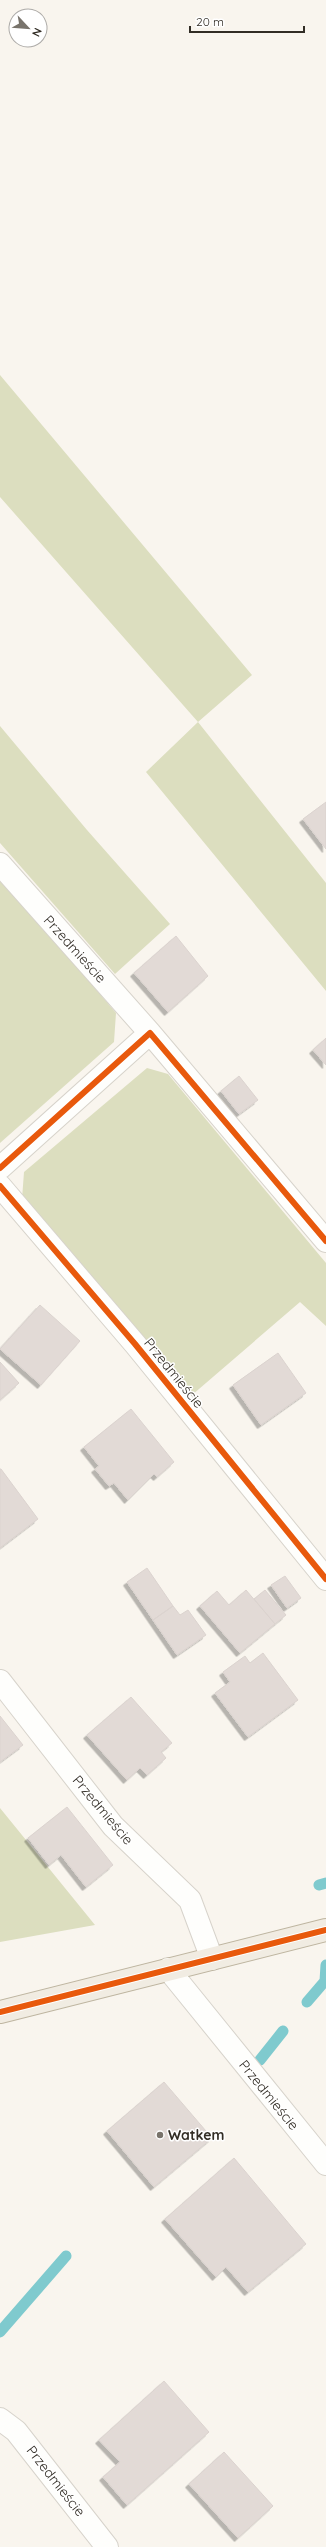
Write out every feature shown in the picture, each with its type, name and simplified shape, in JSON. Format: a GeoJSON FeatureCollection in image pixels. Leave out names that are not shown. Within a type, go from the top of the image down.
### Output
{"type":"FeatureCollection","features":[{"type":"Feature","properties":{"kind":"main road"},"geometry":{"type":"LineString","coordinates":[[0,2012],[326,1930]]}},
{"type":"Feature","properties":{"kind":"street","name":"Przedmieście"},"geometry":{"type":"LineString","coordinates":[[0,864],[150,1033],[326,1241]]}},
{"type":"Feature","properties":{"kind":"street"},"geometry":{"type":"LineString","coordinates":[[0,1168],[150,1033]]}},
{"type":"Feature","properties":{"kind":"street","name":"Przedmieście"},"geometry":{"type":"LineString","coordinates":[[0,1186],[140,1349],[326,1579]]}},
{"type":"Feature","properties":{"kind":"street","name":"Przedmieście"},"geometry":{"type":"LineString","coordinates":[[0,1682],[113,1826],[190,1900],[212,1959]]}},
{"type":"Feature","properties":{"kind":"street","name":"Przedmieście"},"geometry":{"type":"LineString","coordinates":[[168,1969],[326,2164]]}},
{"type":"Feature","properties":{"kind":"street","name":"Przedmieście"},"geometry":{"type":"LineString","coordinates":[[0,2419],[16,2431],[108,2547]]}},
{"type":"Feature","properties":{"kind":"green space"},"geometry":{"type":"Polygon","coordinates":[[[0,375],[252,675],[198,722],[0,497],[0,375]]]}},
{"type":"Feature","properties":{"kind":"green space"},"geometry":{"type":"Polygon","coordinates":[[[198,722],[326,883],[326,991],[146,772],[198,722]]]}},
{"type":"Feature","properties":{"kind":"green space"},"geometry":{"type":"Polygon","coordinates":[[[0,726],[87,830],[170,924],[115,974],[0,843],[0,726]]]}},
{"type":"Feature","properties":{"kind":"green space"},"geometry":{"type":"Polygon","coordinates":[[[0,876],[116,1013],[114,1042],[0,1143],[0,876]]]}},
{"type":"Feature","properties":{"kind":"green space"},"geometry":{"type":"Polygon","coordinates":[[[147,1068],[168,1074],[326,1263],[326,1326],[300,1302],[192,1395],[22,1199],[24,1172],[147,1068]]]}},
{"type":"Feature","properties":{"kind":"green space"},"geometry":{"type":"Polygon","coordinates":[[[0,1808],[95,1925],[0,1942],[0,1808]]]}},
{"type":"Feature","properties":{"kind":"building"},"geometry":{"type":"Polygon","coordinates":[[[326,802],[326,849],[303,819],[326,802]]]}},
{"type":"Feature","properties":{"kind":"building"},"geometry":{"type":"Polygon","coordinates":[[[176,936],[208,976],[168,1012],[134,973],[176,936]]]}},
{"type":"Feature","properties":{"kind":"building"},"geometry":{"type":"Polygon","coordinates":[[[326,1038],[326,1065],[313,1050],[326,1038]]]}},
{"type":"Feature","properties":{"kind":"building"},"geometry":{"type":"Polygon","coordinates":[[[239,1076],[258,1100],[239,1114],[221,1091],[239,1076]]]}},
{"type":"Feature","properties":{"kind":"building"},"geometry":{"type":"Polygon","coordinates":[[[40,1305],[80,1341],[41,1385],[0,1349],[40,1305]]]}},
{"type":"Feature","properties":{"kind":"building"},"geometry":{"type":"Polygon","coordinates":[[[278,1353],[306,1393],[261,1425],[233,1385],[278,1353]]]}},
{"type":"Feature","properties":{"kind":"building"},"geometry":{"type":"Polygon","coordinates":[[[0,1362],[19,1383],[0,1400],[0,1362]]]}},
{"type":"Feature","properties":{"kind":"building"},"geometry":{"type":"Polygon","coordinates":[[[131,1409],[174,1462],[157,1477],[154,1474],[128,1500],[114,1483],[109,1486],[95,1469],[99,1466],[84,1447],[131,1409]]]}},
{"type":"Feature","properties":{"kind":"building"},"geometry":{"type":"Polygon","coordinates":[[[0,1469],[38,1519],[0,1548],[0,1469]]]}},
{"type":"Feature","properties":{"kind":"building"},"geometry":{"type":"Polygon","coordinates":[[[147,1568],[173,1606],[153,1620],[127,1582],[147,1568]]]}},
{"type":"Feature","properties":{"kind":"building"},"geometry":{"type":"Polygon","coordinates":[[[285,1576],[301,1598],[287,1608],[271,1585],[285,1576]]]}},
{"type":"Feature","properties":{"kind":"building"},"geometry":{"type":"Polygon","coordinates":[[[246,1590],[275,1624],[240,1653],[200,1606],[217,1591],[229,1605],[246,1590]]]}},
{"type":"Feature","properties":{"kind":"building"},"geometry":{"type":"Polygon","coordinates":[[[265,1590],[286,1615],[275,1624],[254,1599],[265,1590]]]}},
{"type":"Feature","properties":{"kind":"building"},"geometry":{"type":"Polygon","coordinates":[[[173,1606],[180,1615],[188,1610],[206,1635],[177,1655],[153,1620],[173,1606]]]}},
{"type":"Feature","properties":{"kind":"building"},"geometry":{"type":"Polygon","coordinates":[[[263,1653],[298,1700],[248,1737],[215,1693],[230,1682],[223,1672],[245,1656],[250,1663],[263,1653]]]}},
{"type":"Feature","properties":{"kind":"building"},"geometry":{"type":"Polygon","coordinates":[[[131,1697],[172,1743],[161,1752],[166,1758],[147,1775],[140,1768],[127,1780],[87,1735],[131,1697]]]}},
{"type":"Feature","properties":{"kind":"building"},"geometry":{"type":"Polygon","coordinates":[[[0,1716],[23,1745],[0,1762],[0,1716]]]}},
{"type":"Feature","properties":{"kind":"building"},"geometry":{"type":"Polygon","coordinates":[[[67,1807],[113,1865],[86,1887],[61,1855],[49,1865],[28,1838],[67,1807]]]}},
{"type":"Feature","properties":{"kind":"building","name":"Watkem"},"geometry":{"type":"Polygon","coordinates":[[[164,2082],[212,2138],[154,2187],[107,2131],[164,2082]]]}},
{"type":"Feature","properties":{"kind":"building"},"geometry":{"type":"Polygon","coordinates":[[[234,2158],[306,2244],[248,2292],[226,2267],[216,2277],[165,2219],[234,2158]]]}},
{"type":"Feature","properties":{"kind":"building"},"geometry":{"type":"Polygon","coordinates":[[[164,2381],[209,2432],[127,2505],[103,2477],[120,2462],[99,2440],[164,2381]]]}},
{"type":"Feature","properties":{"kind":"building"},"geometry":{"type":"Polygon","coordinates":[[[224,2452],[273,2506],[238,2538],[189,2484],[224,2452]]]}},
{"type":"Feature","properties":{"kind":"waterway"},"geometry":{"type":"LineString","coordinates":[[319,1885],[326,1883]]}},
{"type":"Feature","properties":{"kind":"waterway"},"geometry":{"type":"LineString","coordinates":[[307,2002],[325,1981],[326,1965]]}},
{"type":"Feature","properties":{"kind":"waterway"},"geometry":{"type":"LineString","coordinates":[[260,2060],[283,2031]]}},
{"type":"Feature","properties":{"kind":"waterway"},"geometry":{"type":"LineString","coordinates":[[0,2332],[66,2256]]}},
{"type":"Feature","properties":{"kind":"cycle path"},"geometry":{"type":"LineString","coordinates":[[0,1168],[150,1033],[326,1241]]}},
{"type":"Feature","properties":{"kind":"cycle path"},"geometry":{"type":"LineString","coordinates":[[0,1186],[135,1344],[326,1579]]}},
{"type":"Feature","properties":{"kind":"cycle path"},"geometry":{"type":"LineString","coordinates":[[0,2012],[326,1930]]}},
{"type":"Feature","properties":{"kind":"place","name":"Watkem"},"geometry":{"type":"Point","coordinates":[160,2135]}}]}
